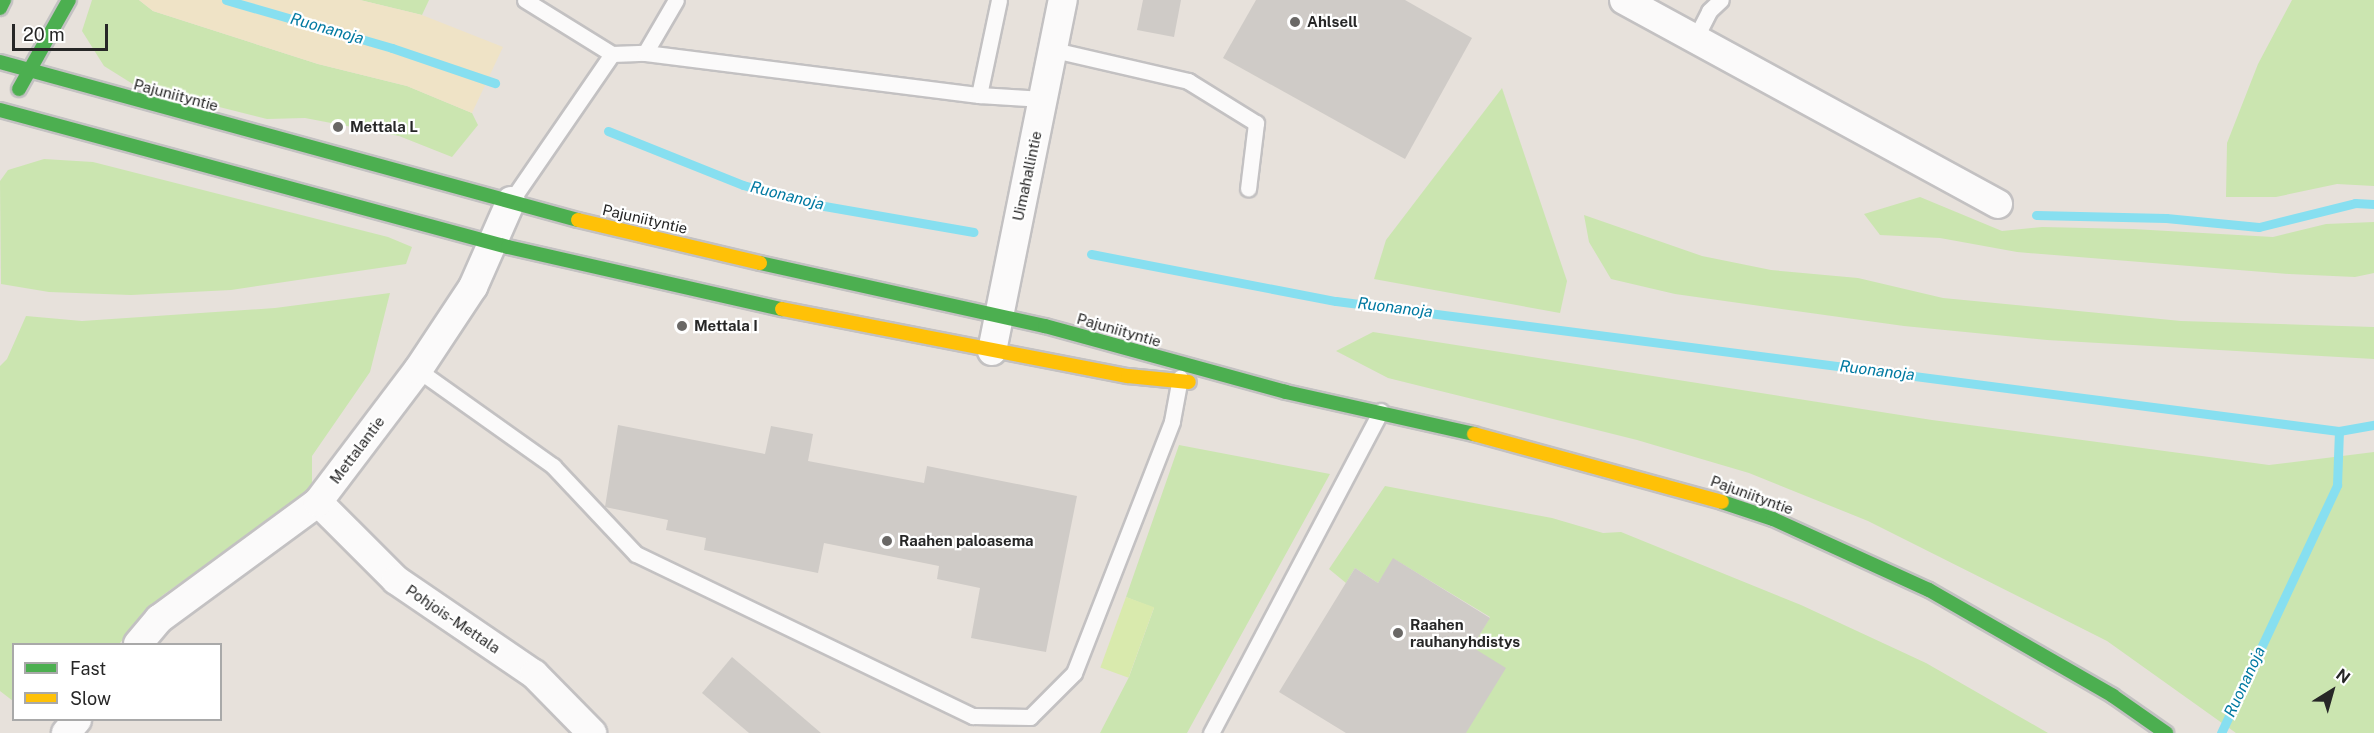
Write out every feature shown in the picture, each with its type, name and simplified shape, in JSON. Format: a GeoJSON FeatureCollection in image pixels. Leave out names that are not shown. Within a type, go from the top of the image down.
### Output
{"type":"FeatureCollection","features":[{"type":"Feature","properties":{"kind":"street"},"geometry":{"type":"LineString","coordinates":[[0,8],[4,0]]}},
{"type":"Feature","properties":{"kind":"street"},"geometry":{"type":"LineString","coordinates":[[2,115],[69,0]]}},
{"type":"Feature","properties":{"kind":"street","name":"Uimahallintie"},"geometry":{"type":"LineString","coordinates":[[992,351],[1063,0]]}},
{"type":"Feature","properties":{"kind":"street"},"geometry":{"type":"LineString","coordinates":[[1624,0],[1998,204]]}},
{"type":"Feature","properties":{"kind":"street","name":"Pajuniityntie"},"geometry":{"type":"LineString","coordinates":[[0,62],[609,229],[999,316],[1286,392],[1381,411],[1605,466],[1773,519],[1856,554],[1939,596],[2113,696],[2166,733]]}},
{"type":"Feature","properties":{"kind":"street","name":"Pajuniityntie"},"geometry":{"type":"LineString","coordinates":[[2,115],[493,243],[664,284],[992,351],[1179,381],[1286,392]]}},
{"type":"Feature","properties":{"kind":"street","name":"Mettalantie"},"geometry":{"type":"LineString","coordinates":[[140,643],[159,619],[318,502],[418,370],[473,287],[511,201]]}},
{"type":"Feature","properties":{"kind":"street","name":"Pohjois-Mettala"},"geometry":{"type":"LineString","coordinates":[[318,502],[396,580],[534,674],[592,733]]}},
{"type":"Feature","properties":{"kind":"street"},"geometry":{"type":"LineString","coordinates":[[66,733],[76,721]]}},
{"type":"Feature","properties":{"kind":"lane"},"geometry":{"type":"LineString","coordinates":[[525,0],[612,54],[645,54],[979,95],[1043,99]]}},
{"type":"Feature","properties":{"kind":"lane"},"geometry":{"type":"LineString","coordinates":[[645,54],[676,0]]}},
{"type":"Feature","properties":{"kind":"lane"},"geometry":{"type":"LineString","coordinates":[[979,95],[999,0]]}},
{"type":"Feature","properties":{"kind":"lane"},"geometry":{"type":"LineString","coordinates":[[1695,39],[1709,11],[1720,0]]}},
{"type":"Feature","properties":{"kind":"lane"},"geometry":{"type":"LineString","coordinates":[[1054,50],[1188,81],[1256,123],[1248,189]]}},
{"type":"Feature","properties":{"kind":"lane"},"geometry":{"type":"LineString","coordinates":[[511,201],[612,54]]}},
{"type":"Feature","properties":{"kind":"lane"},"geometry":{"type":"LineString","coordinates":[[418,370],[553,466],[636,554],[973,716],[1030,717],[1074,673],[1172,421],[1182,365]]}},
{"type":"Feature","properties":{"kind":"lane"},"geometry":{"type":"LineString","coordinates":[[1211,733],[1381,411]]}},
{"type":"Feature","properties":{"kind":"green space"},"geometry":{"type":"Polygon","coordinates":[[[92,0],[139,0],[153,11],[318,64],[407,86],[472,113],[478,125],[452,157],[399,136],[305,118],[267,119],[136,86],[104,66],[82,31],[92,0]]]}},
{"type":"Feature","properties":{"kind":"green space"},"geometry":{"type":"Polygon","coordinates":[[[360,0],[429,0],[422,15],[360,0]]]}},
{"type":"Feature","properties":{"kind":"green space"},"geometry":{"type":"Polygon","coordinates":[[[2292,0],[2374,0],[2374,186],[2337,184],[2276,197],[2226,197],[2227,143],[2258,64],[2292,0]]]}},
{"type":"Feature","properties":{"kind":"green space"},"geometry":{"type":"Polygon","coordinates":[[[1502,88],[1567,281],[1560,313],[1374,279],[1386,240],[1502,88]]]}},
{"type":"Feature","properties":{"kind":"green space"},"geometry":{"type":"Polygon","coordinates":[[[44,159],[93,162],[388,237],[412,247],[406,264],[231,290],[131,295],[49,292],[1,284],[0,181],[8,170],[44,159]]]}},
{"type":"Feature","properties":{"kind":"green space"},"geometry":{"type":"Polygon","coordinates":[[[1920,197],[2002,231],[2042,227],[2133,229],[2273,237],[2326,224],[2374,222],[2374,273],[2355,277],[2289,274],[2017,252],[1940,238],[1880,235],[1864,214],[1920,197]]]}},
{"type":"Feature","properties":{"kind":"green space"},"geometry":{"type":"Polygon","coordinates":[[[1584,215],[1702,256],[1771,270],[1858,278],[1943,298],[2181,321],[2374,327],[2374,359],[2047,340],[1904,326],[1675,294],[1611,279],[1589,242],[1584,215]]]}},
{"type":"Feature","properties":{"kind":"green space"},"geometry":{"type":"Polygon","coordinates":[[[390,293],[370,372],[312,456],[312,490],[163,595],[120,643],[12,643],[12,700],[0,691],[0,366],[7,359],[26,316],[82,321],[275,308],[390,293]]]}},
{"type":"Feature","properties":{"kind":"green space"},"geometry":{"type":"Polygon","coordinates":[[[1373,332],[1932,420],[2269,465],[2374,452],[2374,733],[2236,733],[2107,641],[1868,521],[1749,473],[1637,440],[1388,378],[1336,351],[1373,332]]]}},
{"type":"Feature","properties":{"kind":"green space"},"geometry":{"type":"Polygon","coordinates":[[[1179,445],[1330,474],[1187,733],[1100,733],[1129,677],[1154,608],[1126,597],[1179,445]]]}},
{"type":"Feature","properties":{"kind":"green space"},"geometry":{"type":"Polygon","coordinates":[[[1385,486],[1552,518],[1603,533],[1621,532],[1801,605],[1926,663],[2048,733],[1466,733],[1472,647],[1490,617],[1394,559],[1378,583],[1355,568],[1346,583],[1329,569],[1385,486]]]}},
{"type":"Feature","properties":{"kind":"green space"},"geometry":{"type":"Polygon","coordinates":[[[1126,597],[1154,607],[1129,678],[1100,667],[1126,597]]]}},
{"type":"Feature","properties":{"kind":"sand"},"geometry":{"type":"Polygon","coordinates":[[[139,0],[360,0],[422,15],[503,47],[472,113],[407,86],[318,64],[153,11],[139,0]]]}},
{"type":"Feature","properties":{"kind":"building"},"geometry":{"type":"Polygon","coordinates":[[[1143,0],[1181,0],[1174,37],[1137,30],[1143,0]]]}},
{"type":"Feature","properties":{"kind":"building"},"geometry":{"type":"Polygon","coordinates":[[[1256,0],[1405,0],[1472,38],[1405,159],[1223,58],[1256,0]]]}},
{"type":"Feature","properties":{"kind":"building","name":"Raahen paloasema"},"geometry":{"type":"Polygon","coordinates":[[[618,425],[765,454],[771,426],[813,434],[808,461],[924,483],[927,466],[1077,496],[1046,652],[971,638],[980,588],[937,579],[939,566],[824,543],[818,573],[704,550],[706,538],[666,530],[668,520],[605,507],[618,425]]]}},
{"type":"Feature","properties":{"kind":"building","name":"Raahen rauhanyhdistys"},"geometry":{"type":"Polygon","coordinates":[[[1393,558],[1490,618],[1472,647],[1506,668],[1466,733],[1346,733],[1279,692],[1355,568],[1378,583],[1393,558]]]}},
{"type":"Feature","properties":{"kind":"building"},"geometry":{"type":"Polygon","coordinates":[[[732,657],[821,733],[749,733],[702,693],[732,657]]]}},
{"type":"Feature","properties":{"kind":"waterway","name":"Ruonanoja"},"geometry":{"type":"LineString","coordinates":[[226,0],[392,48],[495,83]]}},
{"type":"Feature","properties":{"kind":"waterway","name":"Ruonanoja"},"geometry":{"type":"LineString","coordinates":[[608,131],[743,185],[807,203],[973,232]]}},
{"type":"Feature","properties":{"kind":"waterway"},"geometry":{"type":"LineString","coordinates":[[2036,215],[2166,218],[2259,227],[2355,203],[2374,204]]}},
{"type":"Feature","properties":{"kind":"waterway","name":"Ruonanoja"},"geometry":{"type":"LineString","coordinates":[[1091,254],[1336,301],[2339,431],[2374,425]]}},
{"type":"Feature","properties":{"kind":"waterway","name":"Ruonanoja"},"geometry":{"type":"LineString","coordinates":[[2221,733],[2337,485],[2339,431]]}},
{"type":"Feature","properties":{"kind":"traffic: fast"},"geometry":{"type":"LineString","coordinates":[[0,8],[4,0]]}},
{"type":"Feature","properties":{"kind":"traffic: fast"},"geometry":{"type":"LineString","coordinates":[[19,89],[69,0]]}},
{"type":"Feature","properties":{"kind":"traffic: fast"},"geometry":{"type":"LineString","coordinates":[[0,62],[578,220]]}},
{"type":"Feature","properties":{"kind":"traffic: fast"},"geometry":{"type":"LineString","coordinates":[[0,110],[508,247],[782,309]]}},
{"type":"Feature","properties":{"kind":"traffic: fast"},"geometry":{"type":"LineString","coordinates":[[760,263],[1045,326],[1286,392],[1474,434]]}},
{"type":"Feature","properties":{"kind":"traffic: fast"},"geometry":{"type":"LineString","coordinates":[[1722,502],[1773,519],[1929,590],[2113,696],[2166,733]]}},
{"type":"Feature","properties":{"kind":"traffic: slow"},"geometry":{"type":"LineString","coordinates":[[578,220],[760,263]]}},
{"type":"Feature","properties":{"kind":"traffic: slow"},"geometry":{"type":"LineString","coordinates":[[782,309],[1128,376],[1189,382]]}},
{"type":"Feature","properties":{"kind":"traffic: slow"},"geometry":{"type":"LineString","coordinates":[[1474,434],[1722,502]]}},
{"type":"Feature","properties":{"kind":"place","name":"Ahlsell"},"geometry":{"type":"Point","coordinates":[1295,22]}},
{"type":"Feature","properties":{"kind":"place","name":"Mettala L"},"geometry":{"type":"Point","coordinates":[338,127]}},
{"type":"Feature","properties":{"kind":"place","name":"Mettala I"},"geometry":{"type":"Point","coordinates":[682,326]}},
{"type":"Feature","properties":{"kind":"place","name":"Raahen paloasema"},"geometry":{"type":"Point","coordinates":[887,541]}},
{"type":"Feature","properties":{"kind":"place","name":"Raahen rauhanyhdistys"},"geometry":{"type":"Point","coordinates":[1398,633]}}]}
